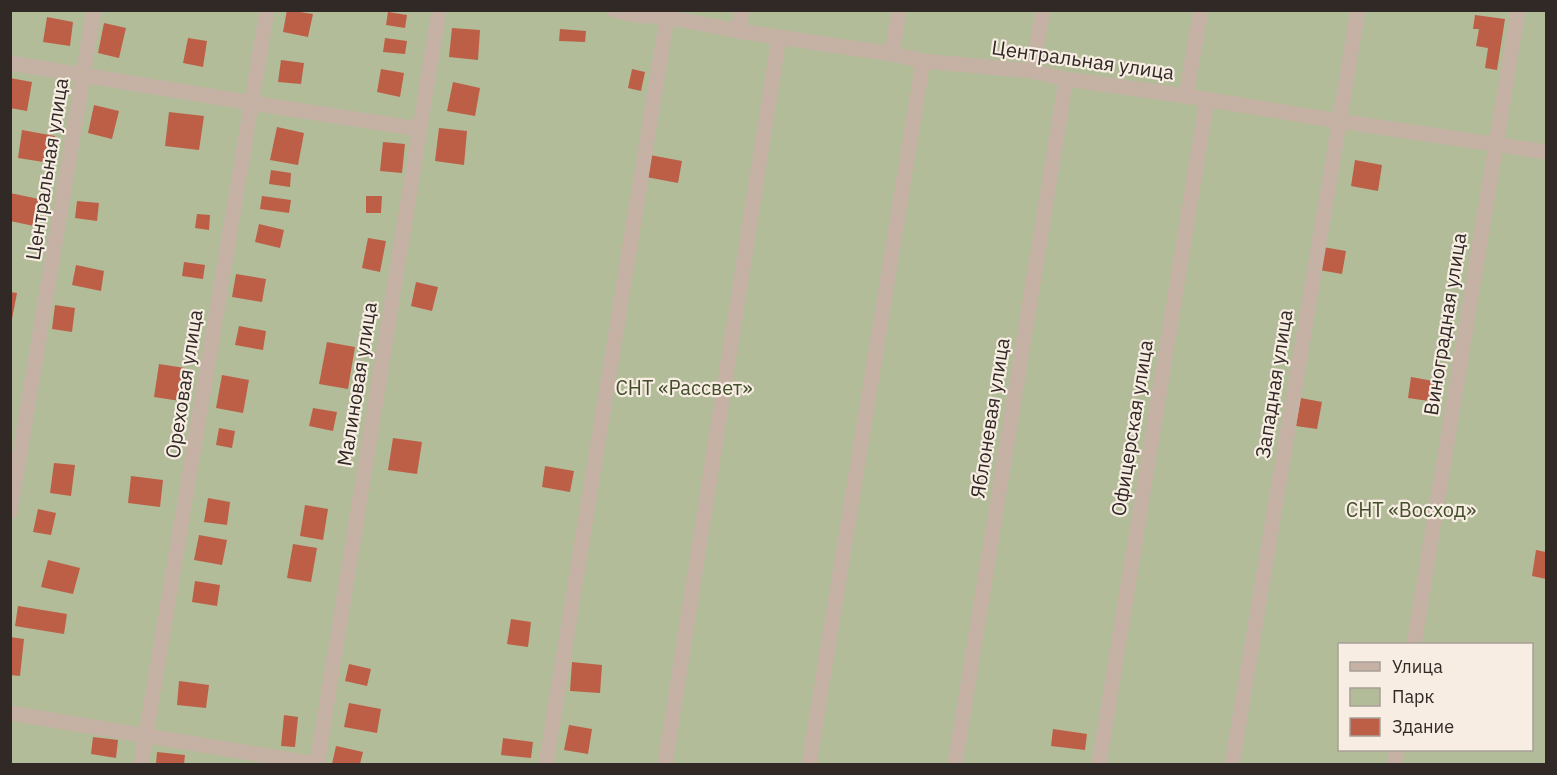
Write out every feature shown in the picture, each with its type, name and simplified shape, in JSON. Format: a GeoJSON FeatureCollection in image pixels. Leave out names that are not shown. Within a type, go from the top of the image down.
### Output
{"type":"FeatureCollection","features":[{"type":"Feature","properties":{"kind":"street","name":"Центральная улица"},"geometry":{"type":"LineString","coordinates":[[10,513],[94,10]]}},
{"type":"Feature","properties":{"kind":"street","name":"Ореховая улица"},"geometry":{"type":"LineString","coordinates":[[141,765],[267,10]]}},
{"type":"Feature","properties":{"kind":"street","name":"Малиновая улица"},"geometry":{"type":"LineString","coordinates":[[317,765],[439,10]]}},
{"type":"Feature","properties":{"kind":"street","name":"Центральная улица"},"geometry":{"type":"LineString","coordinates":[[614,10],[634,15],[667,18],[892,54],[923,61],[1032,71],[1066,79],[1546,152]]}},
{"type":"Feature","properties":{"kind":"street"},"geometry":{"type":"LineString","coordinates":[[738,31],[742,10]]}},
{"type":"Feature","properties":{"kind":"street"},"geometry":{"type":"LineString","coordinates":[[892,54],[899,10]]}},
{"type":"Feature","properties":{"kind":"street"},"geometry":{"type":"LineString","coordinates":[[1032,71],[1043,10]]}},
{"type":"Feature","properties":{"kind":"street"},"geometry":{"type":"LineString","coordinates":[[1186,96],[1201,10]]}},
{"type":"Feature","properties":{"kind":"street","name":"Западная улица"},"geometry":{"type":"LineString","coordinates":[[1232,765],[1358,10]]}},
{"type":"Feature","properties":{"kind":"street","name":"Виноградная улица"},"geometry":{"type":"LineString","coordinates":[[1414,643],[1518,10]]}},
{"type":"Feature","properties":{"kind":"street"},"geometry":{"type":"LineString","coordinates":[[546,765],[667,18]]}},
{"type":"Feature","properties":{"kind":"street"},"geometry":{"type":"LineString","coordinates":[[665,765],[779,37]]}},
{"type":"Feature","properties":{"kind":"street"},"geometry":{"type":"LineString","coordinates":[[809,765],[923,61]]}},
{"type":"Feature","properties":{"kind":"street"},"geometry":{"type":"LineString","coordinates":[[10,63],[420,129]]}},
{"type":"Feature","properties":{"kind":"street","name":"Яблоневая улица"},"geometry":{"type":"LineString","coordinates":[[955,765],[1066,79]]}},
{"type":"Feature","properties":{"kind":"street","name":"Офицерская улица"},"geometry":{"type":"LineString","coordinates":[[1099,765],[1206,99]]}},
{"type":"Feature","properties":{"kind":"street"},"geometry":{"type":"LineString","coordinates":[[10,713],[317,765]]}},
{"type":"Feature","properties":{"kind":"green space","name":"СНТ «Рассвет»"},"geometry":{"type":"Polygon","coordinates":[[[10,11],[1546,11],[1546,764],[11,764],[10,11]]]}},
{"type":"Feature","properties":{"kind":"building"},"geometry":{"type":"Polygon","coordinates":[[[287,10],[313,14],[308,37],[283,32],[287,10]]]}},
{"type":"Feature","properties":{"kind":"building"},"geometry":{"type":"Polygon","coordinates":[[[388,12],[407,15],[405,28],[386,25],[388,12]]]}},
{"type":"Feature","properties":{"kind":"building"},"geometry":{"type":"Polygon","coordinates":[[[1475,15],[1505,19],[1497,70],[1485,68],[1488,48],[1476,46],[1479,29],[1473,29],[1475,15]]]}},
{"type":"Feature","properties":{"kind":"building"},"geometry":{"type":"Polygon","coordinates":[[[47,17],[73,22],[70,46],[43,42],[47,17]]]}},
{"type":"Feature","properties":{"kind":"building"},"geometry":{"type":"Polygon","coordinates":[[[104,23],[126,28],[119,58],[98,53],[104,23]]]}},
{"type":"Feature","properties":{"kind":"building"},"geometry":{"type":"Polygon","coordinates":[[[452,28],[480,30],[478,60],[449,57],[452,28]]]}},
{"type":"Feature","properties":{"kind":"building"},"geometry":{"type":"Polygon","coordinates":[[[560,29],[586,31],[585,42],[559,41],[560,29]]]}},
{"type":"Feature","properties":{"kind":"building"},"geometry":{"type":"Polygon","coordinates":[[[188,38],[207,41],[203,67],[183,63],[188,38]]]}},
{"type":"Feature","properties":{"kind":"building"},"geometry":{"type":"Polygon","coordinates":[[[385,38],[407,41],[405,54],[383,52],[385,38]]]}},
{"type":"Feature","properties":{"kind":"building"},"geometry":{"type":"Polygon","coordinates":[[[281,60],[304,63],[301,84],[278,82],[281,60]]]}},
{"type":"Feature","properties":{"kind":"building"},"geometry":{"type":"Polygon","coordinates":[[[381,69],[404,73],[400,97],[377,92],[381,69]]]}},
{"type":"Feature","properties":{"kind":"building"},"geometry":{"type":"Polygon","coordinates":[[[632,69],[645,72],[641,91],[628,88],[632,69]]]}},
{"type":"Feature","properties":{"kind":"building"},"geometry":{"type":"Polygon","coordinates":[[[10,78],[32,82],[27,111],[10,108],[10,78]]]}},
{"type":"Feature","properties":{"kind":"building"},"geometry":{"type":"Polygon","coordinates":[[[453,82],[480,88],[475,116],[447,111],[453,82]]]}},
{"type":"Feature","properties":{"kind":"building"},"geometry":{"type":"Polygon","coordinates":[[[94,105],[119,111],[112,139],[88,133],[94,105]]]}},
{"type":"Feature","properties":{"kind":"building"},"geometry":{"type":"Polygon","coordinates":[[[169,112],[204,116],[199,150],[165,146],[169,112]]]}},
{"type":"Feature","properties":{"kind":"building"},"geometry":{"type":"Polygon","coordinates":[[[277,127],[304,133],[298,165],[270,160],[277,127]]]}},
{"type":"Feature","properties":{"kind":"building"},"geometry":{"type":"Polygon","coordinates":[[[439,128],[467,131],[464,165],[435,161],[439,128]]]}},
{"type":"Feature","properties":{"kind":"building"},"geometry":{"type":"Polygon","coordinates":[[[22,130],[55,136],[50,163],[18,158],[22,130]]]}},
{"type":"Feature","properties":{"kind":"building"},"geometry":{"type":"Polygon","coordinates":[[[383,142],[405,144],[402,173],[380,171],[383,142]]]}},
{"type":"Feature","properties":{"kind":"building"},"geometry":{"type":"Polygon","coordinates":[[[650,155],[682,161],[678,183],[646,177],[650,155]]]}},
{"type":"Feature","properties":{"kind":"building"},"geometry":{"type":"Polygon","coordinates":[[[1355,160],[1382,165],[1378,191],[1351,186],[1355,160]]]}},
{"type":"Feature","properties":{"kind":"building"},"geometry":{"type":"Polygon","coordinates":[[[271,170],[291,173],[290,187],[269,184],[271,170]]]}},
{"type":"Feature","properties":{"kind":"building"},"geometry":{"type":"Polygon","coordinates":[[[10,193],[39,199],[34,226],[10,221],[10,193]]]}},
{"type":"Feature","properties":{"kind":"building"},"geometry":{"type":"Polygon","coordinates":[[[262,196],[291,200],[289,213],[260,209],[262,196]]]}},
{"type":"Feature","properties":{"kind":"building"},"geometry":{"type":"Polygon","coordinates":[[[366,196],[382,196],[381,213],[366,213],[366,196]]]}},
{"type":"Feature","properties":{"kind":"building"},"geometry":{"type":"Polygon","coordinates":[[[77,201],[99,203],[97,221],[75,218],[77,201]]]}},
{"type":"Feature","properties":{"kind":"building"},"geometry":{"type":"Polygon","coordinates":[[[197,214],[210,215],[209,230],[195,228],[197,214]]]}},
{"type":"Feature","properties":{"kind":"building"},"geometry":{"type":"Polygon","coordinates":[[[259,224],[284,230],[280,248],[255,242],[259,224]]]}},
{"type":"Feature","properties":{"kind":"building"},"geometry":{"type":"Polygon","coordinates":[[[368,238],[386,241],[380,272],[362,268],[368,238]]]}},
{"type":"Feature","properties":{"kind":"building"},"geometry":{"type":"Polygon","coordinates":[[[1323,247],[1346,251],[1342,274],[1319,270],[1323,247]]]}},
{"type":"Feature","properties":{"kind":"building"},"geometry":{"type":"Polygon","coordinates":[[[184,262],[205,265],[203,279],[182,276],[184,262]]]}},
{"type":"Feature","properties":{"kind":"building"},"geometry":{"type":"Polygon","coordinates":[[[76,265],[104,271],[101,291],[72,285],[76,265]]]}},
{"type":"Feature","properties":{"kind":"building"},"geometry":{"type":"Polygon","coordinates":[[[236,274],[266,279],[262,302],[232,297],[236,274]]]}},
{"type":"Feature","properties":{"kind":"building"},"geometry":{"type":"Polygon","coordinates":[[[416,282],[438,287],[432,311],[411,306],[416,282]]]}},
{"type":"Feature","properties":{"kind":"building"},"geometry":{"type":"Polygon","coordinates":[[[10,292],[17,293],[12,319],[10,319],[10,292]]]}},
{"type":"Feature","properties":{"kind":"building"},"geometry":{"type":"Polygon","coordinates":[[[55,305],[75,308],[72,332],[52,329],[55,305]]]}},
{"type":"Feature","properties":{"kind":"building"},"geometry":{"type":"Polygon","coordinates":[[[239,326],[266,331],[263,350],[235,345],[239,326]]]}},
{"type":"Feature","properties":{"kind":"building"},"geometry":{"type":"Polygon","coordinates":[[[327,342],[355,347],[348,389],[319,384],[327,342]]]}},
{"type":"Feature","properties":{"kind":"building"},"geometry":{"type":"Polygon","coordinates":[[[159,364],[185,368],[180,401],[154,397],[159,364]]]}},
{"type":"Feature","properties":{"kind":"building"},"geometry":{"type":"Polygon","coordinates":[[[222,375],[249,380],[243,413],[216,408],[222,375]]]}},
{"type":"Feature","properties":{"kind":"building"},"geometry":{"type":"Polygon","coordinates":[[[1411,377],[1439,382],[1436,402],[1408,398],[1411,377]]]}},
{"type":"Feature","properties":{"kind":"building"},"geometry":{"type":"Polygon","coordinates":[[[1301,398],[1322,402],[1317,429],[1296,426],[1301,398]]]}},
{"type":"Feature","properties":{"kind":"building"},"geometry":{"type":"Polygon","coordinates":[[[313,408],[337,412],[333,431],[309,426],[313,408]]]}},
{"type":"Feature","properties":{"kind":"building"},"geometry":{"type":"Polygon","coordinates":[[[219,428],[235,431],[232,448],[216,445],[219,428]]]}},
{"type":"Feature","properties":{"kind":"building"},"geometry":{"type":"Polygon","coordinates":[[[393,438],[422,442],[417,474],[388,470],[393,438]]]}},
{"type":"Feature","properties":{"kind":"building"},"geometry":{"type":"Polygon","coordinates":[[[54,463],[75,465],[71,496],[50,493],[54,463]]]}},
{"type":"Feature","properties":{"kind":"building"},"geometry":{"type":"Polygon","coordinates":[[[545,466],[574,471],[570,492],[542,487],[545,466]]]}},
{"type":"Feature","properties":{"kind":"building"},"geometry":{"type":"Polygon","coordinates":[[[131,476],[163,480],[160,507],[128,503],[131,476]]]}},
{"type":"Feature","properties":{"kind":"building"},"geometry":{"type":"Polygon","coordinates":[[[208,498],[230,502],[227,525],[204,522],[208,498]]]}},
{"type":"Feature","properties":{"kind":"building"},"geometry":{"type":"Polygon","coordinates":[[[305,505],[328,509],[323,540],[300,536],[305,505]]]}},
{"type":"Feature","properties":{"kind":"building"},"geometry":{"type":"Polygon","coordinates":[[[38,509],[56,513],[51,535],[33,532],[38,509]]]}},
{"type":"Feature","properties":{"kind":"building"},"geometry":{"type":"Polygon","coordinates":[[[199,535],[227,540],[222,565],[194,560],[199,535]]]}},
{"type":"Feature","properties":{"kind":"building"},"geometry":{"type":"Polygon","coordinates":[[[293,544],[317,548],[311,582],[287,578],[293,544]]]}},
{"type":"Feature","properties":{"kind":"building"},"geometry":{"type":"Polygon","coordinates":[[[1536,550],[1546,552],[1546,579],[1532,576],[1536,550]]]}},
{"type":"Feature","properties":{"kind":"building"},"geometry":{"type":"Polygon","coordinates":[[[48,560],[80,568],[73,594],[41,587],[48,560]]]}},
{"type":"Feature","properties":{"kind":"building"},"geometry":{"type":"Polygon","coordinates":[[[195,581],[220,585],[217,606],[192,602],[195,581]]]}},
{"type":"Feature","properties":{"kind":"building"},"geometry":{"type":"Polygon","coordinates":[[[18,606],[67,614],[64,634],[15,626],[18,606]]]}},
{"type":"Feature","properties":{"kind":"building"},"geometry":{"type":"Polygon","coordinates":[[[511,619],[531,622],[528,647],[507,644],[511,619]]]}},
{"type":"Feature","properties":{"kind":"building"},"geometry":{"type":"Polygon","coordinates":[[[10,637],[24,639],[20,676],[10,675],[10,637]]]}},
{"type":"Feature","properties":{"kind":"building"},"geometry":{"type":"Polygon","coordinates":[[[572,662],[602,665],[600,693],[570,691],[572,662]]]}},
{"type":"Feature","properties":{"kind":"building"},"geometry":{"type":"Polygon","coordinates":[[[349,664],[371,669],[367,686],[345,681],[349,664]]]}},
{"type":"Feature","properties":{"kind":"building"},"geometry":{"type":"Polygon","coordinates":[[[179,681],[209,685],[206,708],[177,705],[179,681]]]}},
{"type":"Feature","properties":{"kind":"building"},"geometry":{"type":"Polygon","coordinates":[[[349,703],[381,709],[377,733],[344,727],[349,703]]]}},
{"type":"Feature","properties":{"kind":"building"},"geometry":{"type":"Polygon","coordinates":[[[284,715],[298,717],[295,747],[281,746],[284,715]]]}},
{"type":"Feature","properties":{"kind":"building"},"geometry":{"type":"Polygon","coordinates":[[[569,725],[592,729],[588,754],[564,750],[569,725]]]}},
{"type":"Feature","properties":{"kind":"building"},"geometry":{"type":"Polygon","coordinates":[[[1053,729],[1087,734],[1085,750],[1051,746],[1053,729]]]}},
{"type":"Feature","properties":{"kind":"building"},"geometry":{"type":"Polygon","coordinates":[[[93,737],[118,740],[116,758],[91,754],[93,737]]]}},
{"type":"Feature","properties":{"kind":"building"},"geometry":{"type":"Polygon","coordinates":[[[503,738],[533,742],[531,758],[501,755],[503,738]]]}},
{"type":"Feature","properties":{"kind":"building"},"geometry":{"type":"Polygon","coordinates":[[[336,746],[363,752],[360,764],[332,764],[336,746]]]}},
{"type":"Feature","properties":{"kind":"building"},"geometry":{"type":"Polygon","coordinates":[[[157,752],[185,755],[184,764],[156,764],[157,752]]]}},
{"type":"Feature","properties":{"kind":"park label","name":"СНТ «Восход»"},"geometry":{"type":"Point","coordinates":[1411,510]}}]}
